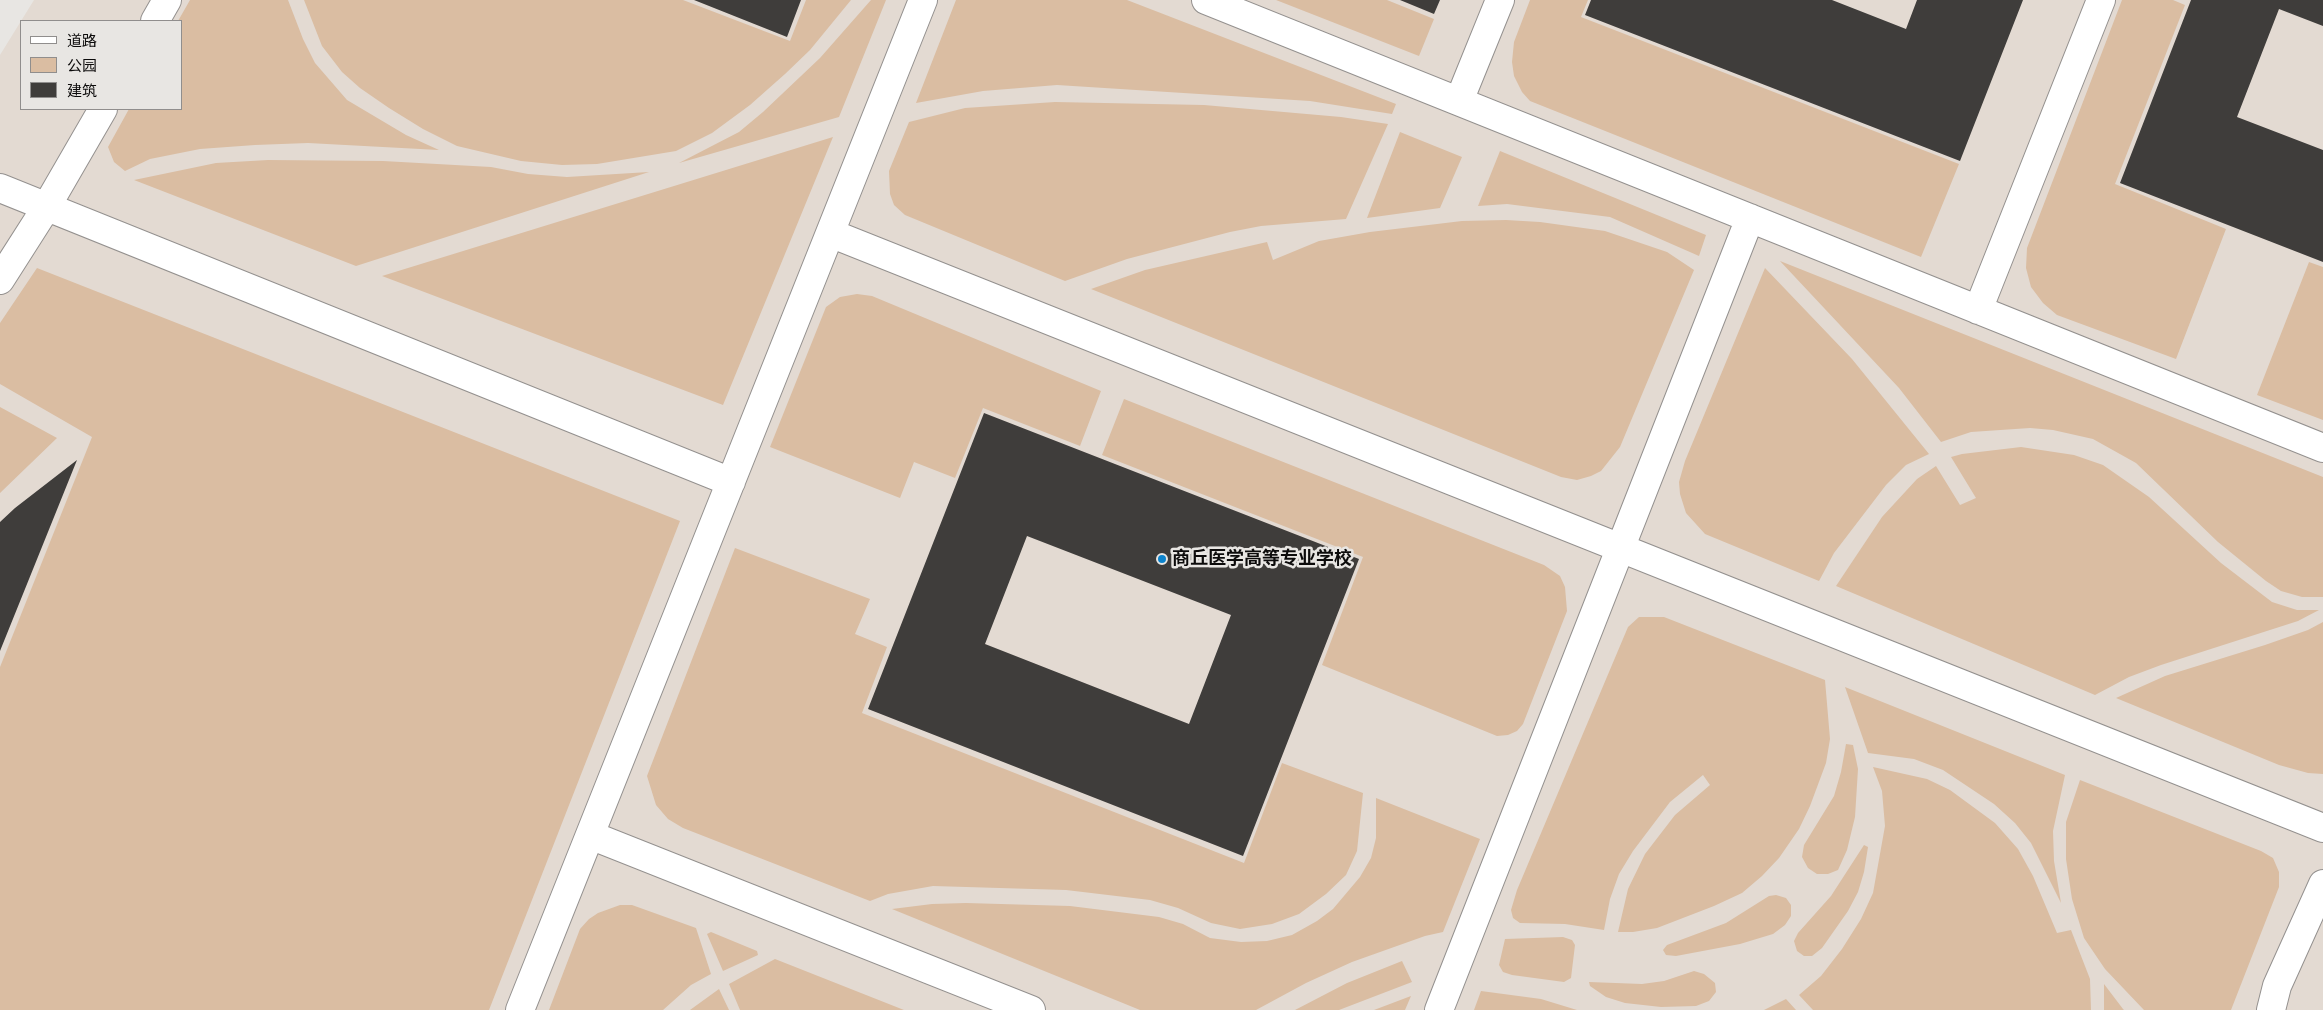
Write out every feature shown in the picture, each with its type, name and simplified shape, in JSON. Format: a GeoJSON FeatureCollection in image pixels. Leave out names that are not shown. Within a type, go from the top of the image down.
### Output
{"type":"FeatureCollection","features":[{"type":"Feature","properties":{"kind":"lane"},"geometry":{"type":"LineString","coordinates":[[156,20],[167,0]]}},
{"type":"Feature","properties":{"kind":"lane"},"geometry":{"type":"LineString","coordinates":[[520,1010],[923,0]]}},
{"type":"Feature","properties":{"kind":"lane"},"geometry":{"type":"LineString","coordinates":[[1206,0],[2323,448]]}},
{"type":"Feature","properties":{"kind":"lane"},"geometry":{"type":"LineString","coordinates":[[1458,101],[1500,0]]}},
{"type":"Feature","properties":{"kind":"lane"},"geometry":{"type":"LineString","coordinates":[[1978,310],[2101,0]]}},
{"type":"Feature","properties":{"kind":"lane"},"geometry":{"type":"LineString","coordinates":[[0,280],[102,110]]}},
{"type":"Feature","properties":{"kind":"lane"},"geometry":{"type":"LineString","coordinates":[[0,188],[731,482]]}},
{"type":"Feature","properties":{"kind":"lane"},"geometry":{"type":"LineString","coordinates":[[1439,1010],[1750,218]]}},
{"type":"Feature","properties":{"kind":"lane"},"geometry":{"type":"LineString","coordinates":[[830,233],[2323,828]]}},
{"type":"Feature","properties":{"kind":"lane"},"geometry":{"type":"LineString","coordinates":[[590,835],[1031,1010]]}},
{"type":"Feature","properties":{"kind":"lane"},"geometry":{"type":"LineString","coordinates":[[2271,1010],[2277,986],[2323,884]]}},
{"type":"Feature","properties":{"kind":"shaded area","name":"商丘医学高等专业学校"},"geometry":{"type":"Polygon","coordinates":[[[34,0],[2323,0],[2323,1010],[0,1010],[0,55],[20,23],[20,110],[182,110],[182,20],[22,20],[34,0]]]}},
{"type":"Feature","properties":{"kind":"green space"},"geometry":{"type":"Polygon","coordinates":[[[190,0],[288,0],[303,39],[315,63],[347,100],[406,135],[439,150],[308,143],[255,145],[200,149],[150,159],[125,171],[114,162],[108,147],[128,110],[182,110],[182,20],[179,20],[190,0]]]}},
{"type":"Feature","properties":{"kind":"green space"},"geometry":{"type":"Polygon","coordinates":[[[304,0],[683,0],[790,41],[806,0],[851,0],[810,50],[785,74],[750,105],[712,133],[676,151],[597,164],[562,165],[521,161],[457,146],[423,129],[389,108],[360,88],[342,72],[322,46],[304,0]]]}},
{"type":"Feature","properties":{"kind":"green space"},"geometry":{"type":"Polygon","coordinates":[[[871,0],[886,0],[839,117],[679,163],[739,132],[763,112],[820,58],[871,0]]]}},
{"type":"Feature","properties":{"kind":"green space"},"geometry":{"type":"Polygon","coordinates":[[[956,0],[1127,0],[1396,104],[1392,114],[1310,101],[1057,85],[983,91],[916,103],[956,0]]]}},
{"type":"Feature","properties":{"kind":"green space"},"geometry":{"type":"Polygon","coordinates":[[[1276,0],[1387,0],[1434,19],[1419,56],[1276,0]]]}},
{"type":"Feature","properties":{"kind":"green space"},"geometry":{"type":"Polygon","coordinates":[[[1530,0],[1588,0],[1581,17],[1959,164],[1921,257],[1530,101],[1522,92],[1514,76],[1512,62],[1514,42],[1530,0]]]}},
{"type":"Feature","properties":{"kind":"green space"},"geometry":{"type":"Polygon","coordinates":[[[2122,0],[2173,0],[2185,5],[2115,184],[2226,229],[2176,359],[2057,315],[2043,303],[2031,287],[2026,268],[2027,248],[2122,0]]]}},
{"type":"Feature","properties":{"kind":"green space"},"geometry":{"type":"Polygon","coordinates":[[[1055,102],[1204,105],[1341,117],[1388,124],[1346,219],[1261,226],[1230,232],[1127,259],[1065,281],[905,215],[894,205],[890,194],[889,171],[909,122],[965,108],[1055,102]]]}},
{"type":"Feature","properties":{"kind":"green space"},"geometry":{"type":"Polygon","coordinates":[[[1400,132],[1462,157],[1440,208],[1367,218],[1400,132]]]}},
{"type":"Feature","properties":{"kind":"green space"},"geometry":{"type":"Polygon","coordinates":[[[833,137],[723,405],[382,276],[833,137]]]}},
{"type":"Feature","properties":{"kind":"green space"},"geometry":{"type":"Polygon","coordinates":[[[1500,151],[1706,235],[1699,256],[1610,217],[1507,204],[1478,206],[1500,151]]]}},
{"type":"Feature","properties":{"kind":"green space"},"geometry":{"type":"Polygon","coordinates":[[[268,160],[383,161],[491,167],[528,174],[567,177],[649,172],[356,266],[134,180],[216,163],[268,160]]]}},
{"type":"Feature","properties":{"kind":"green space"},"geometry":{"type":"Polygon","coordinates":[[[1506,220],[1540,222],[1605,231],[1667,252],[1694,270],[1620,447],[1601,471],[1591,476],[1577,480],[1561,477],[1091,289],[1145,270],[1267,242],[1273,260],[1319,241],[1370,232],[1462,221],[1506,220]]]}},
{"type":"Feature","properties":{"kind":"green space"},"geometry":{"type":"Polygon","coordinates":[[[1780,261],[2323,477],[2323,597],[2302,597],[2281,591],[2266,581],[2218,542],[2136,463],[2093,439],[2053,430],[2030,428],[1971,432],[1941,442],[1899,388],[1780,261]]]}},
{"type":"Feature","properties":{"kind":"green space"},"geometry":{"type":"Polygon","coordinates":[[[2309,262],[2323,267],[2323,420],[2257,395],[2309,262]]]}},
{"type":"Feature","properties":{"kind":"green space"},"geometry":{"type":"Polygon","coordinates":[[[37,268],[680,521],[489,1010],[0,1010],[0,667],[92,437],[0,384],[0,323],[37,268]]]}},
{"type":"Feature","properties":{"kind":"green space"},"geometry":{"type":"Polygon","coordinates":[[[1765,268],[1852,359],[1929,454],[1906,465],[1886,485],[1834,553],[1819,581],[1705,534],[1686,513],[1680,494],[1679,482],[1685,461],[1765,268]]]}},
{"type":"Feature","properties":{"kind":"green space"},"geometry":{"type":"Polygon","coordinates":[[[857,294],[872,296],[1101,391],[1080,446],[983,408],[955,478],[914,462],[900,498],[770,447],[826,307],[840,297],[857,294]]]}},
{"type":"Feature","properties":{"kind":"green space"},"geometry":{"type":"Polygon","coordinates":[[[1124,399],[1544,565],[1560,576],[1565,587],[1567,611],[1523,724],[1517,731],[1508,735],[1497,736],[1322,665],[1363,557],[1102,455],[1124,399]]]}},
{"type":"Feature","properties":{"kind":"green space"},"geometry":{"type":"Polygon","coordinates":[[[0,407],[57,438],[0,493],[0,407]]]}},
{"type":"Feature","properties":{"kind":"green space"},"geometry":{"type":"Polygon","coordinates":[[[2021,447],[2074,455],[2103,465],[2149,497],[2221,563],[2272,602],[2297,610],[2319,610],[2298,621],[2129,677],[2095,695],[1836,586],[1882,517],[1917,479],[1936,466],[1960,505],[1976,498],[1951,457],[2021,447]]]}},
{"type":"Feature","properties":{"kind":"green space"},"geometry":{"type":"Polygon","coordinates":[[[735,548],[870,599],[855,634],[887,647],[862,713],[1244,863],[1282,763],[1363,793],[1357,851],[1346,875],[1326,894],[1299,914],[1272,924],[1240,929],[1211,923],[1178,908],[1150,900],[1066,890],[933,886],[888,894],[870,901],[683,828],[668,819],[656,805],[647,776],[735,548]]]}},
{"type":"Feature","properties":{"kind":"green space"},"geometry":{"type":"Polygon","coordinates":[[[1639,617],[1664,617],[1825,680],[1830,739],[1826,763],[1810,806],[1799,829],[1779,858],[1742,893],[1657,928],[1633,932],[1618,932],[1628,889],[1645,854],[1675,815],[1710,785],[1703,775],[1670,802],[1633,851],[1619,874],[1610,899],[1604,930],[1565,924],[1520,923],[1513,918],[1511,910],[1517,890],[1628,627],[1639,617]]]}},
{"type":"Feature","properties":{"kind":"green space"},"geometry":{"type":"Polygon","coordinates":[[[2323,622],[2323,774],[2308,773],[2279,765],[2116,698],[2165,676],[2265,645],[2308,630],[2323,622]]]}},
{"type":"Feature","properties":{"kind":"green space"},"geometry":{"type":"Polygon","coordinates":[[[1845,687],[2065,775],[2053,831],[2054,861],[2061,903],[2031,843],[2015,823],[1994,804],[1943,770],[1914,759],[1868,753],[1845,687]]]}},
{"type":"Feature","properties":{"kind":"green space"},"geometry":{"type":"Polygon","coordinates":[[[1846,744],[1853,745],[1858,769],[1855,817],[1847,850],[1838,870],[1828,874],[1817,874],[1808,868],[1802,857],[1804,845],[1834,796],[1846,744]]]}},
{"type":"Feature","properties":{"kind":"green space"},"geometry":{"type":"Polygon","coordinates":[[[1873,767],[1927,779],[1950,790],[1995,823],[2018,849],[2033,876],[2057,933],[2071,930],[2090,979],[2091,1010],[1813,1010],[1799,995],[1821,976],[1842,949],[1861,919],[1873,893],[1885,826],[1882,791],[1873,767]]]}},
{"type":"Feature","properties":{"kind":"green space"},"geometry":{"type":"Polygon","coordinates":[[[2080,780],[2261,851],[2273,858],[2279,872],[2279,887],[2231,1010],[2144,1010],[2105,969],[2084,938],[2072,899],[2066,859],[2066,822],[2080,780]]]}},
{"type":"Feature","properties":{"kind":"green space"},"geometry":{"type":"Polygon","coordinates":[[[1376,798],[1480,839],[1443,932],[1425,936],[1352,962],[1306,983],[1256,1010],[1140,1010],[892,909],[932,904],[966,903],[1070,906],[1159,917],[1183,924],[1210,938],[1241,942],[1267,941],[1292,935],[1317,921],[1333,909],[1360,877],[1371,858],[1376,838],[1376,798]]]}},
{"type":"Feature","properties":{"kind":"green space"},"geometry":{"type":"Polygon","coordinates":[[[1864,845],[1868,847],[1864,872],[1858,892],[1848,911],[1822,948],[1812,956],[1804,956],[1797,951],[1794,941],[1798,933],[1831,896],[1864,845]]]}},
{"type":"Feature","properties":{"kind":"green space"},"geometry":{"type":"Polygon","coordinates":[[[1776,895],[1786,898],[1791,905],[1791,916],[1785,925],[1773,934],[1740,944],[1676,956],[1666,955],[1663,950],[1667,945],[1726,923],[1769,896],[1776,895]]]}},
{"type":"Feature","properties":{"kind":"green space"},"geometry":{"type":"Polygon","coordinates":[[[620,905],[632,905],[696,928],[711,974],[691,985],[663,1010],[549,1010],[580,929],[598,913],[620,905]]]}},
{"type":"Feature","properties":{"kind":"green space"},"geometry":{"type":"Polygon","coordinates":[[[711,932],[757,951],[758,955],[723,971],[707,934],[711,932]]]}},
{"type":"Feature","properties":{"kind":"green space"},"geometry":{"type":"Polygon","coordinates":[[[1563,937],[1572,940],[1575,945],[1571,978],[1564,982],[1512,975],[1503,972],[1499,965],[1505,939],[1563,937]]]}},
{"type":"Feature","properties":{"kind":"green space"},"geometry":{"type":"Polygon","coordinates":[[[775,959],[904,1010],[740,1010],[729,984],[775,959]]]}},
{"type":"Feature","properties":{"kind":"green space"},"geometry":{"type":"Polygon","coordinates":[[[1402,961],[1412,982],[1339,1010],[1295,1010],[1347,983],[1402,961]]]}},
{"type":"Feature","properties":{"kind":"green space"},"geometry":{"type":"Polygon","coordinates":[[[1694,971],[1704,974],[1715,983],[1716,992],[1709,1001],[1696,1006],[1661,1007],[1625,1003],[1606,997],[1590,986],[1589,982],[1642,984],[1664,981],[1694,971]]]}},
{"type":"Feature","properties":{"kind":"green space"},"geometry":{"type":"Polygon","coordinates":[[[2104,984],[2123,1009],[2124,1010],[2104,1010],[2104,984]]]}},
{"type":"Feature","properties":{"kind":"green space"},"geometry":{"type":"Polygon","coordinates":[[[719,989],[729,1010],[690,1010],[719,989]]]}},
{"type":"Feature","properties":{"kind":"green space"},"geometry":{"type":"Polygon","coordinates":[[[1481,991],[1541,999],[1577,1010],[1474,1010],[1481,991]]]}},
{"type":"Feature","properties":{"kind":"green space"},"geometry":{"type":"Polygon","coordinates":[[[1411,996],[1405,1010],[1374,1010],[1411,996]]]}},
{"type":"Feature","properties":{"kind":"green space"},"geometry":{"type":"Polygon","coordinates":[[[1786,999],[1796,1010],[1764,1010],[1786,999]]]}},
{"type":"Feature","properties":{"kind":"building"},"geometry":{"type":"Polygon","coordinates":[[[694,0],[801,0],[787,37],[694,0]]]}},
{"type":"Feature","properties":{"kind":"building"},"geometry":{"type":"Polygon","coordinates":[[[1400,0],[1440,0],[1434,14],[1400,0]]]}},
{"type":"Feature","properties":{"kind":"building"},"geometry":{"type":"Polygon","coordinates":[[[1591,0],[1832,0],[1906,29],[1917,0],[2023,0],[1960,161],[1585,15],[1591,0]]]}},
{"type":"Feature","properties":{"kind":"building"},"geometry":{"type":"Polygon","coordinates":[[[2191,0],[2323,0],[2323,26],[2279,9],[2237,117],[2323,150],[2323,262],[2120,183],[2191,0]]]}},
{"type":"Feature","properties":{"kind":"building"},"geometry":{"type":"Polygon","coordinates":[[[984,413],[1359,559],[1243,856],[868,709],[984,413]],[[1027,536],[985,644],[1189,724],[1231,615],[1027,536]]]}},
{"type":"Feature","properties":{"kind":"building"},"geometry":{"type":"Polygon","coordinates":[[[77,460],[0,651],[0,522],[77,460]]]}},
{"type":"Feature","properties":{"kind":"place","name":"商丘医学高等专业学校"},"geometry":{"type":"Point","coordinates":[1162,559]}}]}
